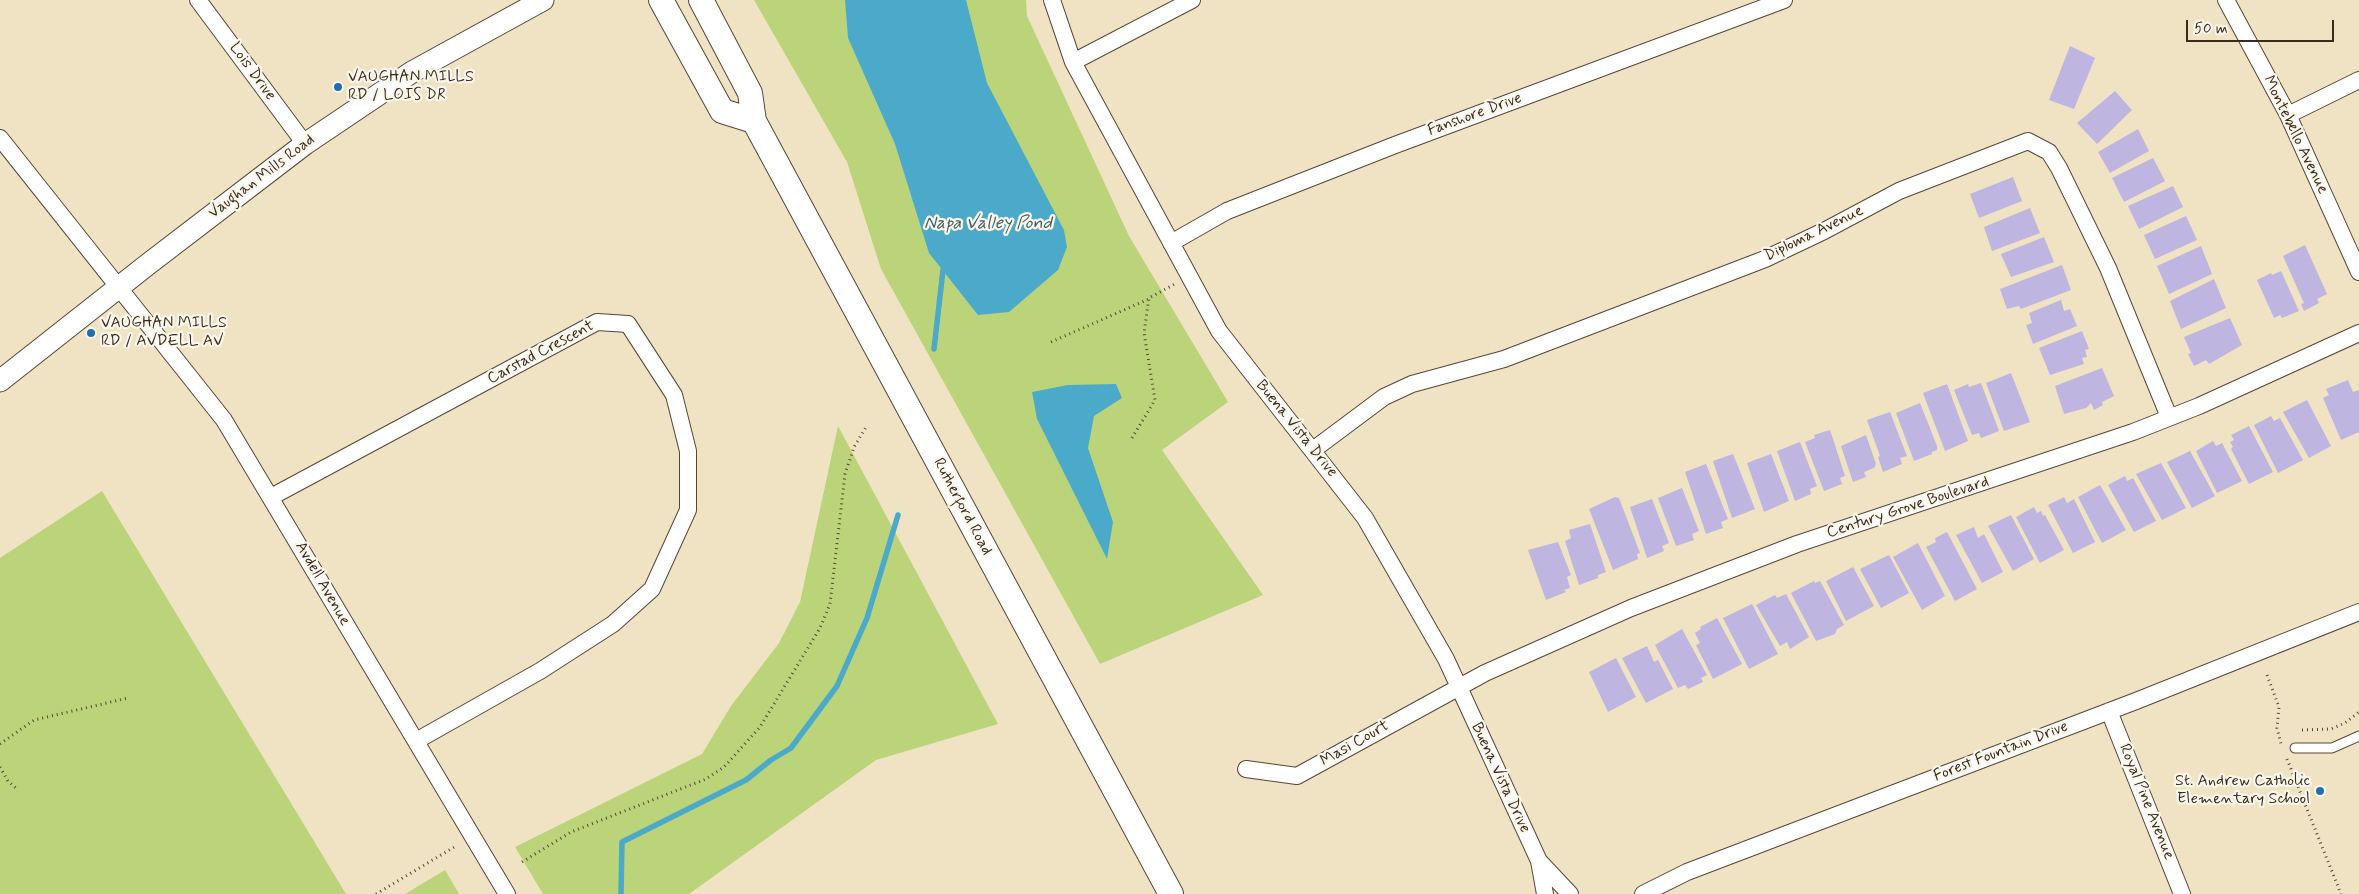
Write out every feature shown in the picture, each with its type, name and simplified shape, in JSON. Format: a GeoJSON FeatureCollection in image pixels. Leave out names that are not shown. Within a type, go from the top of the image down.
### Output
{"type":"FeatureCollection","features":[{"type":"Feature","properties":{"kind":"main road"},"geometry":{"type":"LineString","coordinates":[[661,0],[722,111],[754,121]]}},
{"type":"Feature","properties":{"kind":"main road","name":"Rutherford Road"},"geometry":{"type":"LineString","coordinates":[[701,0],[750,92],[754,121],[1171,894]]}},
{"type":"Feature","properties":{"kind":"street","name":"Lois Drive"},"geometry":{"type":"LineString","coordinates":[[198,0],[305,144]]}},
{"type":"Feature","properties":{"kind":"street","name":"Vaughan Mills Road"},"geometry":{"type":"LineString","coordinates":[[0,381],[119,286],[305,144],[412,72],[543,0]]}},
{"type":"Feature","properties":{"kind":"street","name":"Buena Vista Drive"},"geometry":{"type":"LineString","coordinates":[[1052,0],[1060,30],[1073,62],[1219,331],[1365,518],[1446,659],[1539,861],[1545,894]]}},
{"type":"Feature","properties":{"kind":"street"},"geometry":{"type":"LineString","coordinates":[[1073,62],[1192,0]]}},
{"type":"Feature","properties":{"kind":"street","name":"Fanshore Drive"},"geometry":{"type":"LineString","coordinates":[[1170,243],[1227,212],[1324,173],[1751,6],[1784,0]]}},
{"type":"Feature","properties":{"kind":"street","name":"Montebello Avenue"},"geometry":{"type":"LineString","coordinates":[[2226,0],[2288,115],[2359,272]]}},
{"type":"Feature","properties":{"kind":"street"},"geometry":{"type":"LineString","coordinates":[[2288,115],[2359,80]]}},
{"type":"Feature","properties":{"kind":"street","name":"Avdell Avenue"},"geometry":{"type":"LineString","coordinates":[[0,138],[224,420],[507,894]]}},
{"type":"Feature","properties":{"kind":"street","name":"Diploma Avenue"},"geometry":{"type":"LineString","coordinates":[[1313,450],[1369,407],[1405,388],[1504,359],[1765,259],[1824,231],[1899,191],[2028,141],[2049,152],[2059,168],[2108,268],[2169,417]]}},
{"type":"Feature","properties":{"kind":"street","name":"Carstad Crescent"},"geometry":{"type":"LineString","coordinates":[[271,497],[597,322],[628,324],[674,395],[688,451],[688,510],[652,589],[613,624],[540,671],[416,741]]}},
{"type":"Feature","properties":{"kind":"street","name":"Century Grove Boulevard"},"geometry":{"type":"LineString","coordinates":[[1458,687],[1631,608],[1797,544],[2055,459],[2199,406],[2359,333]]}},
{"type":"Feature","properties":{"kind":"street","name":"Forest Fountain Drive"},"geometry":{"type":"LineString","coordinates":[[1643,894],[1688,872],[2109,711],[2359,612]]}},
{"type":"Feature","properties":{"kind":"street","name":"Masi Court"},"geometry":{"type":"LineString","coordinates":[[1246,770],[1297,776],[1458,687]]}},
{"type":"Feature","properties":{"kind":"street","name":"Royal Pine Avenue"},"geometry":{"type":"LineString","coordinates":[[2109,711],[2182,894]]}},
{"type":"Feature","properties":{"kind":"street","name":"Buena Vista Drive"},"geometry":{"type":"LineString","coordinates":[[1539,861],[1570,894]]}},
{"type":"Feature","properties":{"kind":"lane"},"geometry":{"type":"LineString","coordinates":[[2295,748],[2332,748],[2359,736]]}},
{"type":"Feature","properties":{"kind":"path"},"geometry":{"type":"LineString","coordinates":[[1051,342],[1149,298],[1175,283]]}},
{"type":"Feature","properties":{"kind":"path"},"geometry":{"type":"LineString","coordinates":[[1132,438],[1155,400],[1144,333],[1149,298]]}},
{"type":"Feature","properties":{"kind":"path"},"geometry":{"type":"LineString","coordinates":[[522,862],[571,832],[706,778],[724,767],[760,727],[820,628],[830,604],[845,474],[854,447],[866,427]]}},
{"type":"Feature","properties":{"kind":"path"},"geometry":{"type":"LineString","coordinates":[[2266,676],[2279,707],[2278,736],[2341,894]]}},
{"type":"Feature","properties":{"kind":"path"},"geometry":{"type":"LineString","coordinates":[[0,744],[34,720],[128,698]]}},
{"type":"Feature","properties":{"kind":"path"},"geometry":{"type":"LineString","coordinates":[[2302,730],[2331,729],[2345,723],[2359,712]]}},
{"type":"Feature","properties":{"kind":"path"},"geometry":{"type":"LineString","coordinates":[[0,767],[8,782],[17,790]]}},
{"type":"Feature","properties":{"kind":"path"},"geometry":{"type":"LineString","coordinates":[[376,894],[456,846]]}},
{"type":"Feature","properties":{"kind":"green space"},"geometry":{"type":"Polygon","coordinates":[[[754,0],[1026,0],[1027,16],[1129,236],[1228,402],[1162,450],[1263,595],[1100,664],[881,269],[847,162],[754,0]]]}},
{"type":"Feature","properties":{"kind":"green space"},"geometry":{"type":"Polygon","coordinates":[[[838,426],[998,724],[876,760],[689,894],[543,894],[515,847],[702,754],[731,706],[779,643],[800,602],[838,426]]]}},
{"type":"Feature","properties":{"kind":"green space"},"geometry":{"type":"Polygon","coordinates":[[[102,491],[346,894],[0,894],[0,558],[102,491]]]}},
{"type":"Feature","properties":{"kind":"green space"},"geometry":{"type":"Polygon","coordinates":[[[445,870],[459,894],[405,894],[445,870]]]}},
{"type":"Feature","properties":{"kind":"water","name":"Napa Valley Pond"},"geometry":{"type":"Polygon","coordinates":[[[845,0],[966,0],[987,83],[1064,230],[1067,247],[1058,270],[1009,312],[978,315],[929,253],[895,144],[848,38],[845,0]]]}},
{"type":"Feature","properties":{"kind":"water"},"geometry":{"type":"Polygon","coordinates":[[[1116,384],[1122,398],[1094,416],[1088,448],[1113,522],[1107,559],[1037,419],[1032,392],[1068,385],[1116,384]]]}},
{"type":"Feature","properties":{"kind":"building"},"geometry":{"type":"Polygon","coordinates":[[[2070,46],[2095,58],[2074,109],[2049,100],[2070,46]]]}},
{"type":"Feature","properties":{"kind":"building"},"geometry":{"type":"Polygon","coordinates":[[[2115,91],[2132,110],[2097,144],[2077,123],[2115,91]]]}},
{"type":"Feature","properties":{"kind":"building"},"geometry":{"type":"Polygon","coordinates":[[[2138,129],[2149,151],[2110,173],[2098,152],[2138,129]]]}},
{"type":"Feature","properties":{"kind":"building"},"geometry":{"type":"Polygon","coordinates":[[[2153,158],[2165,181],[2124,202],[2112,178],[2153,158]]]}},
{"type":"Feature","properties":{"kind":"building"},"geometry":{"type":"Polygon","coordinates":[[[2013,177],[2022,201],[1979,218],[1970,194],[2013,177]]]}},
{"type":"Feature","properties":{"kind":"building"},"geometry":{"type":"Polygon","coordinates":[[[2173,186],[2183,207],[2139,229],[2128,206],[2173,186]]]}},
{"type":"Feature","properties":{"kind":"building"},"geometry":{"type":"Polygon","coordinates":[[[2030,208],[2040,233],[1992,251],[1984,227],[2030,208]]]}},
{"type":"Feature","properties":{"kind":"building"},"geometry":{"type":"Polygon","coordinates":[[[2186,216],[2197,240],[2155,259],[2144,235],[2186,216]]]}},
{"type":"Feature","properties":{"kind":"building"},"geometry":{"type":"Polygon","coordinates":[[[2044,237],[2054,262],[2011,277],[2001,254],[2044,237]]]}},
{"type":"Feature","properties":{"kind":"building"},"geometry":{"type":"Polygon","coordinates":[[[2305,245],[2327,294],[2317,299],[2319,303],[2304,311],[2301,304],[2304,303],[2283,256],[2305,245]]]}},
{"type":"Feature","properties":{"kind":"building"},"geometry":{"type":"Polygon","coordinates":[[[2201,246],[2212,274],[2169,294],[2157,266],[2201,246]]]}},
{"type":"Feature","properties":{"kind":"building"},"geometry":{"type":"Polygon","coordinates":[[[2062,265],[2071,290],[2021,309],[2019,306],[2007,309],[2000,289],[2062,265]]]}},
{"type":"Feature","properties":{"kind":"building"},"geometry":{"type":"Polygon","coordinates":[[[2281,271],[2299,311],[2282,318],[2280,315],[2274,318],[2257,280],[2271,273],[2272,275],[2281,271]]]}},
{"type":"Feature","properties":{"kind":"building"},"geometry":{"type":"Polygon","coordinates":[[[2214,279],[2226,308],[2181,329],[2170,301],[2214,279]]]}},
{"type":"Feature","properties":{"kind":"building"},"geometry":{"type":"Polygon","coordinates":[[[2061,300],[2064,311],[2070,309],[2077,326],[2033,344],[2026,325],[2032,323],[2029,313],[2061,300]]]}},
{"type":"Feature","properties":{"kind":"building"},"geometry":{"type":"Polygon","coordinates":[[[2230,318],[2242,345],[2209,364],[2206,360],[2194,366],[2188,354],[2191,353],[2184,337],[2230,318]]]}},
{"type":"Feature","properties":{"kind":"building"},"geometry":{"type":"Polygon","coordinates":[[[2082,331],[2089,349],[2085,350],[2087,357],[2082,358],[2084,364],[2050,375],[2039,348],[2082,331]]]}},
{"type":"Feature","properties":{"kind":"building"},"geometry":{"type":"Polygon","coordinates":[[[2102,368],[2114,396],[2102,402],[2103,405],[2094,410],[2091,403],[2086,408],[2064,414],[2055,386],[2102,368]]]}},
{"type":"Feature","properties":{"kind":"building"},"geometry":{"type":"Polygon","coordinates":[[[2011,373],[2030,422],[2004,431],[1986,383],[2011,373]]]}},
{"type":"Feature","properties":{"kind":"building"},"geometry":{"type":"Polygon","coordinates":[[[2348,380],[2353,392],[2359,390],[2359,432],[2341,440],[2323,398],[2329,395],[2326,389],[2348,380]]]}},
{"type":"Feature","properties":{"kind":"building"},"geometry":{"type":"Polygon","coordinates":[[[1981,383],[1999,431],[1981,438],[1979,433],[1972,435],[1954,390],[1968,384],[1969,387],[1981,383]]]}},
{"type":"Feature","properties":{"kind":"building"},"geometry":{"type":"Polygon","coordinates":[[[1947,384],[1968,441],[1945,451],[1923,393],[1947,384]]]}},
{"type":"Feature","properties":{"kind":"building"},"geometry":{"type":"Polygon","coordinates":[[[2307,400],[2331,446],[2309,458],[2283,412],[2307,400]]]}},
{"type":"Feature","properties":{"kind":"building"},"geometry":{"type":"Polygon","coordinates":[[[1920,403],[1937,450],[1914,461],[1896,413],[1920,403]]]}},
{"type":"Feature","properties":{"kind":"building"},"geometry":{"type":"Polygon","coordinates":[[[1890,412],[1907,456],[1900,458],[1902,464],[1883,472],[1878,457],[1880,456],[1867,420],[1890,412]]]}},
{"type":"Feature","properties":{"kind":"building"},"geometry":{"type":"Polygon","coordinates":[[[2271,416],[2274,421],[2280,418],[2303,460],[2278,473],[2254,425],[2271,416]]]}},
{"type":"Feature","properties":{"kind":"building"},"geometry":{"type":"Polygon","coordinates":[[[2249,426],[2273,472],[2249,484],[2231,449],[2233,447],[2230,442],[2234,440],[2231,435],[2249,426]]]}},
{"type":"Feature","properties":{"kind":"building"},"geometry":{"type":"Polygon","coordinates":[[[1830,430],[1845,476],[1840,478],[1842,484],[1824,491],[1805,442],[1815,438],[1814,435],[1830,430]]]}},
{"type":"Feature","properties":{"kind":"building"},"geometry":{"type":"Polygon","coordinates":[[[1866,435],[1876,464],[1874,468],[1864,472],[1866,477],[1853,482],[1841,446],[1866,435]]]}},
{"type":"Feature","properties":{"kind":"building"},"geometry":{"type":"Polygon","coordinates":[[[2213,441],[2216,446],[2222,443],[2242,481],[2217,493],[2196,451],[2213,441]]]}},
{"type":"Feature","properties":{"kind":"building"},"geometry":{"type":"Polygon","coordinates":[[[1800,442],[1817,486],[1810,489],[1811,494],[1795,501],[1777,451],[1800,442]]]}},
{"type":"Feature","properties":{"kind":"building"},"geometry":{"type":"Polygon","coordinates":[[[2190,451],[2215,496],[2192,508],[2167,462],[2190,451]]]}},
{"type":"Feature","properties":{"kind":"building"},"geometry":{"type":"Polygon","coordinates":[[[1733,454],[1755,509],[1732,518],[1713,461],[1733,454]]]}},
{"type":"Feature","properties":{"kind":"building"},"geometry":{"type":"Polygon","coordinates":[[[1771,454],[1789,501],[1764,512],[1747,463],[1771,454]]]}},
{"type":"Feature","properties":{"kind":"building"},"geometry":{"type":"Polygon","coordinates":[[[2161,463],[2186,508],[2162,520],[2136,474],[2161,463]]]}},
{"type":"Feature","properties":{"kind":"building"},"geometry":{"type":"Polygon","coordinates":[[[1706,464],[1728,519],[1721,522],[1723,528],[1706,534],[1685,472],[1706,464]]]}},
{"type":"Feature","properties":{"kind":"building"},"geometry":{"type":"Polygon","coordinates":[[[2125,476],[2127,481],[2133,478],[2156,521],[2134,532],[2108,485],[2125,476]]]}},
{"type":"Feature","properties":{"kind":"building"},"geometry":{"type":"Polygon","coordinates":[[[2100,485],[2126,530],[2102,543],[2078,497],[2100,485]]]}},
{"type":"Feature","properties":{"kind":"building"},"geometry":{"type":"Polygon","coordinates":[[[1682,488],[1699,531],[1692,534],[1694,540],[1676,546],[1658,498],[1682,488]]]}},
{"type":"Feature","properties":{"kind":"building"},"geometry":{"type":"Polygon","coordinates":[[[1615,497],[1619,498],[1640,553],[1637,554],[1638,559],[1613,570],[1589,509],[1615,497]]]}},
{"type":"Feature","properties":{"kind":"building"},"geometry":{"type":"Polygon","coordinates":[[[2064,497],[2067,503],[2074,499],[2095,542],[2073,553],[2048,505],[2064,497]]]}},
{"type":"Feature","properties":{"kind":"building"},"geometry":{"type":"Polygon","coordinates":[[[1652,499],[1669,543],[1662,546],[1664,551],[1647,558],[1630,507],[1652,499]]]}},
{"type":"Feature","properties":{"kind":"building"},"geometry":{"type":"Polygon","coordinates":[[[2034,507],[2037,513],[2041,511],[2043,516],[2045,515],[2064,550],[2040,563],[2016,517],[2034,507]]]}},
{"type":"Feature","properties":{"kind":"building"},"geometry":{"type":"Polygon","coordinates":[[[2011,515],[2034,559],[2013,571],[1988,526],[2011,515]]]}},
{"type":"Feature","properties":{"kind":"building"},"geometry":{"type":"Polygon","coordinates":[[[1590,524],[1606,572],[1598,575],[1598,578],[1579,585],[1565,541],[1571,538],[1569,530],[1590,524]]]}},
{"type":"Feature","properties":{"kind":"building"},"geometry":{"type":"Polygon","coordinates":[[[1974,527],[1978,538],[1984,534],[2003,572],[1982,583],[1956,535],[1974,527]]]}},
{"type":"Feature","properties":{"kind":"building"},"geometry":{"type":"Polygon","coordinates":[[[1947,532],[1977,589],[1955,601],[1926,547],[1936,542],[1935,538],[1947,532]]]}},
{"type":"Feature","properties":{"kind":"building"},"geometry":{"type":"Polygon","coordinates":[[[1558,542],[1571,575],[1567,577],[1570,588],[1564,590],[1566,592],[1546,600],[1528,550],[1558,542]]]}},
{"type":"Feature","properties":{"kind":"building"},"geometry":{"type":"Polygon","coordinates":[[[1918,543],[1945,596],[1922,610],[1893,557],[1918,543]]]}},
{"type":"Feature","properties":{"kind":"building"},"geometry":{"type":"Polygon","coordinates":[[[1889,555],[1909,593],[1881,608],[1860,569],[1889,555]]]}},
{"type":"Feature","properties":{"kind":"building"},"geometry":{"type":"Polygon","coordinates":[[[1853,567],[1874,606],[1846,621],[1826,581],[1853,567]]]}},
{"type":"Feature","properties":{"kind":"building"},"geometry":{"type":"Polygon","coordinates":[[[1814,581],[1815,583],[1820,581],[1844,625],[1837,629],[1835,634],[1816,641],[1791,593],[1814,581]]]}},
{"type":"Feature","properties":{"kind":"building"},"geometry":{"type":"Polygon","coordinates":[[[1786,594],[1809,637],[1790,649],[1787,642],[1780,646],[1756,605],[1775,595],[1777,598],[1786,594]]]}},
{"type":"Feature","properties":{"kind":"building"},"geometry":{"type":"Polygon","coordinates":[[[1752,604],[1778,654],[1749,669],[1723,618],[1752,604]]]}},
{"type":"Feature","properties":{"kind":"building"},"geometry":{"type":"Polygon","coordinates":[[[1717,618],[1742,664],[1713,679],[1696,645],[1700,643],[1695,633],[1701,629],[1700,627],[1717,618]]]}},
{"type":"Feature","properties":{"kind":"building"},"geometry":{"type":"Polygon","coordinates":[[[1682,629],[1707,675],[1701,678],[1703,682],[1688,689],[1685,685],[1678,688],[1655,645],[1682,629]]]}},
{"type":"Feature","properties":{"kind":"building"},"geometry":{"type":"Polygon","coordinates":[[[1647,646],[1654,662],[1658,660],[1673,689],[1646,703],[1622,658],[1647,646]]]}},
{"type":"Feature","properties":{"kind":"building"},"geometry":{"type":"Polygon","coordinates":[[[1616,658],[1636,697],[1608,712],[1589,672],[1616,658]]]}},
{"type":"Feature","properties":{"kind":"waterway"},"geometry":{"type":"LineString","coordinates":[[934,349],[943,270]]}},
{"type":"Feature","properties":{"kind":"waterway"},"geometry":{"type":"LineString","coordinates":[[621,894],[622,842],[746,780],[771,760],[791,748],[837,686],[867,618],[898,515]]}},
{"type":"Feature","properties":{"kind":"place","name":"VAUGHAN MILLS RD / LOIS DR"},"geometry":{"type":"Point","coordinates":[338,87]}},
{"type":"Feature","properties":{"kind":"place","name":"VAUGHAN MILLS RD / AVDELL AV"},"geometry":{"type":"Point","coordinates":[91,333]}},
{"type":"Feature","properties":{"kind":"place","name":"St. Andrew Catholic Elementary School"},"geometry":{"type":"Point","coordinates":[2320,791]}}]}
